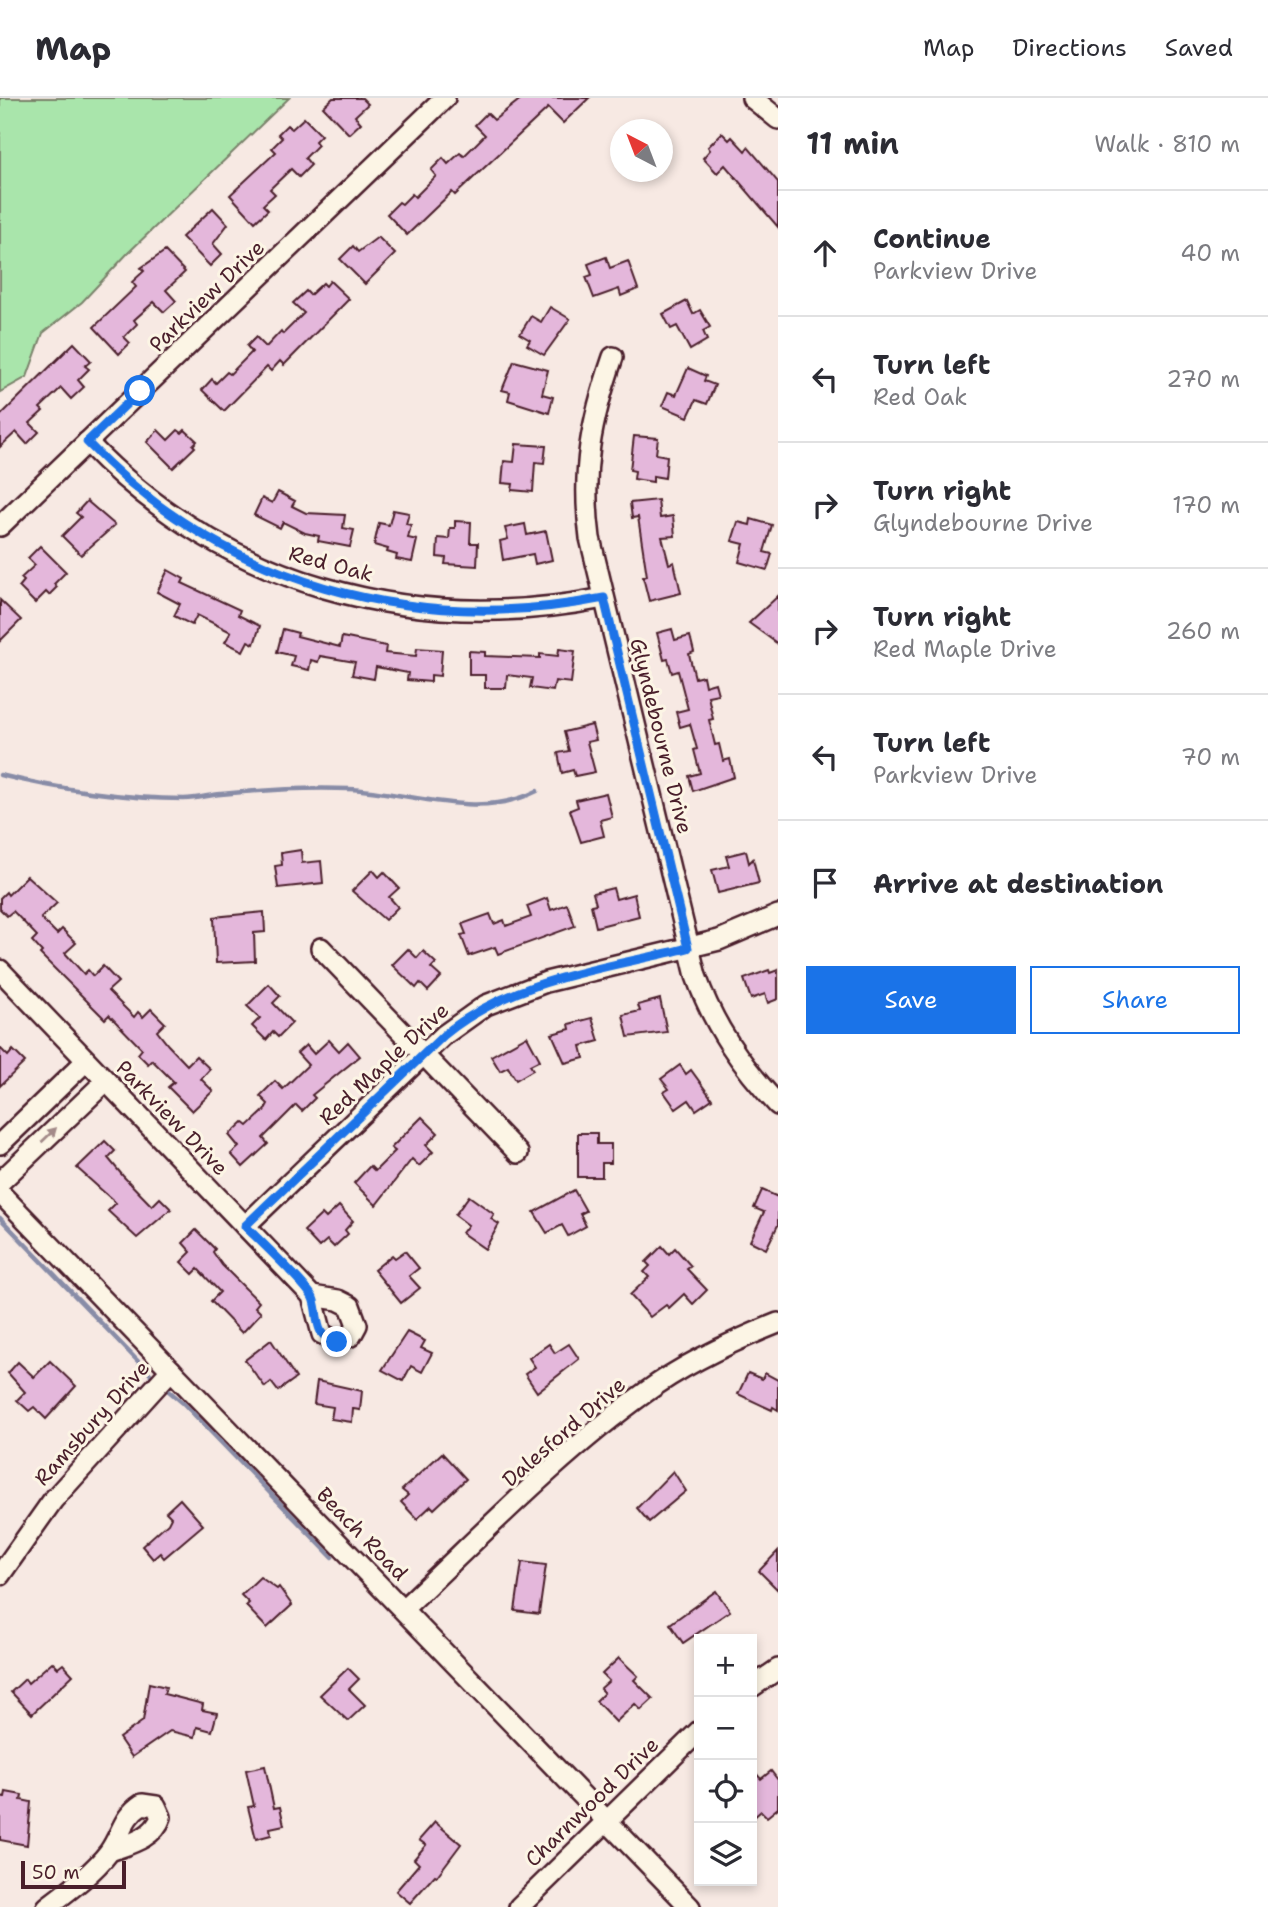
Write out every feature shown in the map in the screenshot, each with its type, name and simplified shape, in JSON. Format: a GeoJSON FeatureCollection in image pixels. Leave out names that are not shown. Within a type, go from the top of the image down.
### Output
{"type":"FeatureCollection","features":[{"type":"Feature","properties":{"kind":"street","name":"Parkview Drive"},"geometry":{"type":"LineString","coordinates":[[0,526],[445,98]]}},
{"type":"Feature","properties":{"kind":"street"},"geometry":{"type":"LineString","coordinates":[[751,98],[778,120]]}},
{"type":"Feature","properties":{"kind":"street","name":"Glyndebourne Drive"},"geometry":{"type":"LineString","coordinates":[[613,356],[594,418],[585,472],[590,538],[688,948],[702,993],[721,1032],[746,1070],[778,1105]]}},
{"type":"Feature","properties":{"kind":"street","name":"Red Oak"},"geometry":{"type":"LineString","coordinates":[[87,442],[123,478],[186,526],[238,556],[293,579],[384,601],[456,607],[542,609],[604,598]]}},
{"type":"Feature","properties":{"kind":"street","name":"Red Maple Drive"},"geometry":{"type":"LineString","coordinates":[[245,1226],[424,1054],[472,1013],[502,997],[546,982],[738,934],[778,915]]}},
{"type":"Feature","properties":{"kind":"street"},"geometry":{"type":"LineString","coordinates":[[321,948],[518,1153]]}},
{"type":"Feature","properties":{"kind":"street","name":"Parkview Drive"},"geometry":{"type":"LineString","coordinates":[[0,971],[312,1296]]}},
{"type":"Feature","properties":{"kind":"street"},"geometry":{"type":"LineString","coordinates":[[0,1144],[86,1061]]}},
{"type":"Feature","properties":{"kind":"street"},"geometry":{"type":"LineString","coordinates":[[0,1182],[106,1081]]}},
{"type":"Feature","properties":{"kind":"street","name":"Beach Road"},"geometry":{"type":"LineString","coordinates":[[0,1193],[690,1907]]}},
{"type":"Feature","properties":{"kind":"street","name":"Dalesford Drive"},"geometry":{"type":"LineString","coordinates":[[403,1609],[544,1477],[627,1406],[694,1363],[778,1323]]}},
{"type":"Feature","properties":{"kind":"street","name":"Ramsbury Drive"},"geometry":{"type":"LineString","coordinates":[[0,1575],[53,1500],[171,1370]]}},
{"type":"Feature","properties":{"kind":"street"},"geometry":{"type":"LineString","coordinates":[[757,1684],[778,1669]]}},
{"type":"Feature","properties":{"kind":"street","name":"Charnwood Drive"},"geometry":{"type":"LineString","coordinates":[[519,1907],[694,1736]]}},
{"type":"Feature","properties":{"kind":"street"},"geometry":{"type":"LineString","coordinates":[[47,1907],[110,1851]]}},
{"type":"Feature","properties":{"kind":"green space"},"geometry":{"type":"Polygon","coordinates":[[[0,98],[289,98],[128,253],[82,302],[43,333],[27,377],[0,392],[0,98]]]}},
{"type":"Feature","properties":{"kind":"building"},"geometry":{"type":"Polygon","coordinates":[[[333,98],[362,98],[368,104],[355,116],[361,123],[349,134],[323,107],[333,98]]]}},
{"type":"Feature","properties":{"kind":"building"},"geometry":{"type":"Polygon","coordinates":[[[522,98],[589,98],[563,123],[548,108],[455,195],[452,192],[407,235],[387,214],[412,194],[415,197],[436,176],[431,170],[443,158],[448,164],[460,153],[464,156],[485,135],[475,125],[487,113],[494,120],[522,98]]]}},
{"type":"Feature","properties":{"kind":"building"},"geometry":{"type":"Polygon","coordinates":[[[304,118],[321,135],[315,141],[318,145],[305,158],[311,165],[299,177],[291,169],[270,189],[275,194],[263,205],[268,210],[255,222],[230,195],[276,152],[272,148],[282,138],[278,134],[287,125],[292,129],[304,118]]]}},
{"type":"Feature","properties":{"kind":"building"},"geometry":{"type":"Polygon","coordinates":[[[722,133],[729,140],[732,137],[745,151],[748,147],[778,182],[778,227],[725,165],[717,173],[703,158],[710,150],[708,147],[722,133]]]}},
{"type":"Feature","properties":{"kind":"building"},"geometry":{"type":"Polygon","coordinates":[[[213,208],[228,224],[213,244],[222,254],[210,266],[182,237],[213,208]]]}},
{"type":"Feature","properties":{"kind":"building"},"geometry":{"type":"Polygon","coordinates":[[[378,237],[395,254],[365,284],[340,259],[353,246],[358,252],[378,237]]]}},
{"type":"Feature","properties":{"kind":"building"},"geometry":{"type":"Polygon","coordinates":[[[165,251],[185,272],[166,290],[176,301],[164,312],[154,302],[134,320],[137,324],[124,337],[130,343],[119,354],[94,327],[136,287],[132,282],[144,271],[141,268],[165,251]]]}},
{"type":"Feature","properties":{"kind":"building"},"geometry":{"type":"Polygon","coordinates":[[[606,257],[610,268],[628,261],[638,289],[621,296],[619,289],[594,298],[586,277],[592,275],[588,264],[606,257]]]}},
{"type":"Feature","properties":{"kind":"building"},"geometry":{"type":"Polygon","coordinates":[[[330,281],[349,299],[284,365],[280,361],[271,371],[267,367],[224,411],[202,390],[212,379],[216,383],[227,372],[230,374],[252,352],[247,346],[256,337],[266,347],[281,331],[283,334],[304,313],[293,303],[306,291],[310,295],[323,283],[326,286],[330,281]]]}},
{"type":"Feature","properties":{"kind":"building"},"geometry":{"type":"Polygon","coordinates":[[[687,301],[693,314],[700,310],[710,327],[703,331],[707,340],[690,350],[677,326],[671,329],[663,314],[687,301]]]}},
{"type":"Feature","properties":{"kind":"building"},"geometry":{"type":"Polygon","coordinates":[[[550,307],[570,319],[544,355],[527,345],[530,340],[520,334],[531,316],[541,322],[550,307]]]}},
{"type":"Feature","properties":{"kind":"building"},"geometry":{"type":"Polygon","coordinates":[[[74,343],[91,361],[85,366],[89,369],[78,380],[84,387],[71,399],[61,388],[40,408],[43,411],[30,423],[39,432],[27,444],[16,432],[0,447],[0,416],[74,343]]]}},
{"type":"Feature","properties":{"kind":"building"},"geometry":{"type":"Polygon","coordinates":[[[514,361],[548,370],[542,394],[553,397],[549,413],[508,400],[510,392],[502,390],[514,361]]]}},
{"type":"Feature","properties":{"kind":"building"},"geometry":{"type":"Polygon","coordinates":[[[688,368],[706,376],[704,381],[715,385],[707,404],[696,400],[688,417],[662,406],[668,392],[676,395],[688,368]]]}},
{"type":"Feature","properties":{"kind":"building"},"geometry":{"type":"Polygon","coordinates":[[[158,430],[168,440],[178,430],[182,433],[185,430],[197,441],[193,445],[195,447],[173,468],[147,442],[158,430]]]}},
{"type":"Feature","properties":{"kind":"building"},"geometry":{"type":"Polygon","coordinates":[[[634,436],[658,438],[656,454],[667,456],[665,478],[653,476],[653,482],[634,479],[635,471],[630,470],[634,436]]]}},
{"type":"Feature","properties":{"kind":"building"},"geometry":{"type":"Polygon","coordinates":[[[516,444],[546,446],[544,463],[535,462],[533,492],[512,490],[513,484],[502,483],[504,461],[514,462],[516,444]]]}},
{"type":"Feature","properties":{"kind":"building"},"geometry":{"type":"Polygon","coordinates":[[[278,492],[295,501],[292,506],[306,513],[345,515],[343,528],[354,530],[350,547],[318,541],[319,536],[305,533],[283,522],[280,528],[254,515],[262,498],[272,503],[278,492]]]}},
{"type":"Feature","properties":{"kind":"building"},"geometry":{"type":"Polygon","coordinates":[[[658,500],[660,518],[673,516],[675,536],[662,537],[669,564],[674,562],[681,593],[649,601],[643,577],[647,576],[638,517],[632,518],[630,503],[658,500]]]}},
{"type":"Feature","properties":{"kind":"building"},"geometry":{"type":"Polygon","coordinates":[[[87,501],[115,525],[81,555],[62,536],[81,517],[76,513],[87,501]]]}},
{"type":"Feature","properties":{"kind":"building"},"geometry":{"type":"Polygon","coordinates":[[[393,510],[409,513],[406,524],[411,525],[408,538],[417,540],[412,562],[396,559],[397,555],[387,552],[388,549],[374,545],[379,523],[389,525],[393,510]]]}},
{"type":"Feature","properties":{"kind":"building"},"geometry":{"type":"Polygon","coordinates":[[[751,519],[772,525],[764,552],[772,554],[767,570],[739,562],[744,544],[732,541],[738,522],[750,525],[751,519]]]}},
{"type":"Feature","properties":{"kind":"building"},"geometry":{"type":"Polygon","coordinates":[[[455,521],[471,522],[470,543],[478,543],[477,566],[445,564],[446,558],[437,557],[438,538],[449,539],[450,528],[455,528],[455,521]]]}},
{"type":"Feature","properties":{"kind":"building"},"geometry":{"type":"Polygon","coordinates":[[[525,524],[527,535],[546,531],[552,560],[535,564],[533,554],[503,560],[500,541],[508,539],[505,528],[525,524]]]}},
{"type":"Feature","properties":{"kind":"building"},"geometry":{"type":"Polygon","coordinates":[[[40,546],[66,572],[54,584],[57,587],[49,595],[46,592],[35,603],[19,587],[24,581],[21,578],[35,565],[28,558],[40,546]]]}},
{"type":"Feature","properties":{"kind":"building"},"geometry":{"type":"Polygon","coordinates":[[[168,570],[184,579],[182,583],[240,610],[238,615],[260,626],[254,644],[248,641],[243,651],[225,642],[231,632],[197,615],[192,625],[174,616],[180,604],[157,592],[168,570]]]}},
{"type":"Feature","properties":{"kind":"building"},"geometry":{"type":"Polygon","coordinates":[[[778,596],[778,644],[749,623],[778,596]]]}},
{"type":"Feature","properties":{"kind":"building"},"geometry":{"type":"Polygon","coordinates":[[[0,600],[21,620],[0,641],[0,600]]]}},
{"type":"Feature","properties":{"kind":"building"},"geometry":{"type":"Polygon","coordinates":[[[283,629],[298,633],[297,636],[340,647],[342,637],[386,646],[385,653],[416,656],[417,648],[442,650],[440,676],[431,675],[431,682],[407,680],[408,673],[376,667],[374,679],[352,675],[355,662],[320,656],[318,662],[311,660],[309,670],[291,666],[294,656],[277,652],[283,629]]]}},
{"type":"Feature","properties":{"kind":"building"},"geometry":{"type":"Polygon","coordinates":[[[672,629],[675,640],[690,636],[694,652],[689,654],[695,678],[703,676],[705,686],[715,683],[718,694],[708,696],[713,719],[709,720],[715,745],[719,744],[723,761],[730,759],[734,777],[693,791],[689,776],[700,773],[694,750],[697,749],[690,724],[680,727],[676,712],[688,709],[678,671],[672,673],[668,659],[664,660],[657,633],[672,629]]]}},
{"type":"Feature","properties":{"kind":"building"},"geometry":{"type":"Polygon","coordinates":[[[559,649],[575,651],[571,683],[555,681],[553,691],[530,688],[532,678],[507,675],[506,688],[485,688],[485,675],[469,675],[469,651],[485,652],[485,656],[540,658],[540,654],[558,656],[559,649]]]}},
{"type":"Feature","properties":{"kind":"building"},"geometry":{"type":"Polygon","coordinates":[[[592,725],[596,740],[587,742],[595,772],[575,776],[573,770],[562,773],[558,753],[569,751],[564,732],[592,725]]]}},
{"type":"Feature","properties":{"kind":"building"},"geometry":{"type":"Polygon","coordinates":[[[606,793],[612,817],[600,820],[604,836],[581,842],[570,810],[578,807],[576,800],[606,793]]]}},
{"type":"Feature","properties":{"kind":"building"},"geometry":{"type":"Polygon","coordinates":[[[301,850],[302,863],[321,861],[323,883],[278,888],[275,866],[282,865],[281,853],[301,850]]]}},
{"type":"Feature","properties":{"kind":"building"},"geometry":{"type":"Polygon","coordinates":[[[746,851],[749,863],[753,859],[759,883],[718,893],[712,870],[729,866],[726,856],[746,851]]]}},
{"type":"Feature","properties":{"kind":"building"},"geometry":{"type":"Polygon","coordinates":[[[373,870],[379,877],[384,872],[399,888],[389,897],[398,907],[385,920],[352,891],[373,870]]]}},
{"type":"Feature","properties":{"kind":"building"},"geometry":{"type":"Polygon","coordinates":[[[27,876],[57,903],[41,918],[57,934],[62,929],[76,943],[65,953],[84,974],[88,970],[93,976],[103,966],[118,982],[108,991],[134,1017],[138,1012],[143,1017],[151,1009],[165,1023],[157,1031],[187,1065],[196,1056],[210,1069],[201,1079],[213,1091],[192,1111],[168,1087],[174,1082],[152,1060],[148,1064],[138,1054],[142,1049],[109,1015],[105,1019],[40,954],[42,952],[32,941],[37,936],[13,911],[7,916],[0,909],[0,898],[6,892],[8,895],[27,876]]]}},
{"type":"Feature","properties":{"kind":"building"},"geometry":{"type":"Polygon","coordinates":[[[613,888],[616,899],[634,894],[639,916],[596,927],[591,905],[596,904],[593,893],[613,888]]]}},
{"type":"Feature","properties":{"kind":"building"},"geometry":{"type":"Polygon","coordinates":[[[547,898],[551,910],[567,904],[575,926],[498,954],[495,947],[469,956],[461,935],[466,934],[462,924],[490,914],[494,924],[504,920],[506,926],[531,917],[527,906],[547,898]]]}},
{"type":"Feature","properties":{"kind":"building"},"geometry":{"type":"Polygon","coordinates":[[[264,912],[265,932],[254,933],[255,961],[216,963],[214,917],[264,912]]]}},
{"type":"Feature","properties":{"kind":"building"},"geometry":{"type":"Polygon","coordinates":[[[408,949],[417,958],[423,951],[436,963],[431,968],[441,977],[428,991],[420,983],[416,988],[392,965],[408,949]]]}},
{"type":"Feature","properties":{"kind":"building"},"geometry":{"type":"Polygon","coordinates":[[[769,970],[770,973],[778,970],[778,999],[768,1003],[765,994],[751,999],[744,979],[769,970]]]}},
{"type":"Feature","properties":{"kind":"building"},"geometry":{"type":"Polygon","coordinates":[[[269,984],[280,996],[273,1003],[292,1023],[278,1037],[273,1032],[266,1040],[252,1026],[260,1018],[247,1006],[269,984]]]}},
{"type":"Feature","properties":{"kind":"building"},"geometry":{"type":"Polygon","coordinates":[[[660,999],[667,1032],[628,1037],[623,1015],[640,1011],[638,1005],[660,999]]]}},
{"type":"Feature","properties":{"kind":"building"},"geometry":{"type":"Polygon","coordinates":[[[592,1018],[599,1041],[581,1046],[584,1058],[565,1063],[552,1034],[570,1029],[569,1024],[592,1018]]]}},
{"type":"Feature","properties":{"kind":"building"},"geometry":{"type":"Polygon","coordinates":[[[527,1036],[540,1060],[530,1065],[533,1070],[516,1080],[508,1067],[500,1071],[491,1056],[527,1036]]]}},
{"type":"Feature","properties":{"kind":"building"},"geometry":{"type":"Polygon","coordinates":[[[329,1040],[339,1051],[348,1042],[360,1056],[312,1095],[315,1098],[302,1111],[296,1105],[263,1138],[268,1144],[243,1167],[231,1154],[239,1147],[229,1135],[243,1122],[248,1126],[264,1111],[268,1104],[260,1096],[275,1081],[283,1089],[308,1065],[297,1053],[306,1045],[314,1054],[329,1040]]]}},
{"type":"Feature","properties":{"kind":"building"},"geometry":{"type":"Polygon","coordinates":[[[0,1048],[8,1056],[13,1050],[25,1062],[0,1086],[0,1048]]]}},
{"type":"Feature","properties":{"kind":"building"},"geometry":{"type":"Polygon","coordinates":[[[680,1065],[686,1074],[691,1070],[712,1099],[696,1110],[689,1100],[676,1109],[664,1092],[669,1089],[661,1079],[680,1065]]]}},
{"type":"Feature","properties":{"kind":"building"},"geometry":{"type":"Polygon","coordinates":[[[422,1117],[438,1133],[426,1145],[433,1152],[419,1166],[412,1159],[376,1205],[354,1183],[370,1166],[375,1171],[395,1151],[391,1148],[422,1117]]]}},
{"type":"Feature","properties":{"kind":"building"},"geometry":{"type":"Polygon","coordinates":[[[578,1133],[597,1133],[597,1144],[611,1144],[611,1163],[602,1163],[602,1177],[578,1177],[578,1133]]]}},
{"type":"Feature","properties":{"kind":"building"},"geometry":{"type":"Polygon","coordinates":[[[105,1141],[115,1151],[108,1158],[152,1206],[160,1198],[171,1209],[137,1238],[108,1211],[116,1203],[77,1168],[105,1141]]]}},
{"type":"Feature","properties":{"kind":"building"},"geometry":{"type":"Polygon","coordinates":[[[574,1190],[586,1211],[580,1214],[586,1226],[568,1236],[562,1225],[547,1233],[534,1212],[574,1190]]]}},
{"type":"Feature","properties":{"kind":"building"},"geometry":{"type":"Polygon","coordinates":[[[762,1190],[778,1197],[778,1225],[766,1249],[750,1241],[764,1212],[754,1208],[762,1190]]]}},
{"type":"Feature","properties":{"kind":"building"},"geometry":{"type":"Polygon","coordinates":[[[469,1196],[494,1214],[491,1219],[499,1224],[485,1249],[462,1233],[468,1225],[455,1215],[469,1196]]]}},
{"type":"Feature","properties":{"kind":"building"},"geometry":{"type":"Polygon","coordinates":[[[339,1206],[353,1221],[345,1230],[348,1234],[334,1247],[327,1240],[319,1247],[304,1231],[322,1214],[326,1218],[339,1206]]]}},
{"type":"Feature","properties":{"kind":"building"},"geometry":{"type":"Polygon","coordinates":[[[196,1230],[215,1249],[213,1252],[222,1265],[259,1302],[255,1307],[261,1313],[242,1333],[211,1301],[220,1292],[198,1269],[193,1274],[181,1262],[191,1252],[183,1243],[196,1230]]]}},
{"type":"Feature","properties":{"kind":"building"},"geometry":{"type":"Polygon","coordinates":[[[662,1246],[669,1254],[675,1248],[691,1266],[687,1269],[707,1290],[693,1304],[684,1294],[669,1308],[666,1305],[650,1317],[630,1295],[649,1277],[644,1272],[650,1266],[646,1262],[662,1246]]]}},
{"type":"Feature","properties":{"kind":"building"},"geometry":{"type":"Polygon","coordinates":[[[405,1251],[419,1268],[409,1276],[420,1288],[401,1303],[374,1270],[392,1255],[395,1258],[405,1251]]]}},
{"type":"Feature","properties":{"kind":"building"},"geometry":{"type":"Polygon","coordinates":[[[407,1332],[425,1341],[421,1348],[432,1353],[422,1372],[411,1366],[403,1381],[382,1370],[407,1332]]]}},
{"type":"Feature","properties":{"kind":"building"},"geometry":{"type":"Polygon","coordinates":[[[271,1340],[296,1378],[278,1391],[271,1382],[265,1387],[245,1360],[271,1340]]]}},
{"type":"Feature","properties":{"kind":"building"},"geometry":{"type":"Polygon","coordinates":[[[549,1344],[555,1353],[569,1344],[579,1359],[537,1392],[525,1374],[535,1367],[529,1358],[549,1344]]]}},
{"type":"Feature","properties":{"kind":"building"},"geometry":{"type":"Polygon","coordinates":[[[50,1361],[76,1386],[46,1419],[34,1407],[29,1411],[17,1400],[25,1392],[8,1373],[18,1362],[34,1377],[50,1361]]]}},
{"type":"Feature","properties":{"kind":"building"},"geometry":{"type":"Polygon","coordinates":[[[748,1373],[762,1379],[765,1373],[778,1380],[778,1410],[773,1407],[772,1410],[738,1394],[748,1373]]]}},
{"type":"Feature","properties":{"kind":"building"},"geometry":{"type":"Polygon","coordinates":[[[317,1381],[362,1391],[360,1410],[353,1409],[352,1422],[331,1419],[333,1407],[314,1404],[317,1381]]]}},
{"type":"Feature","properties":{"kind":"building"},"geometry":{"type":"Polygon","coordinates":[[[442,1453],[466,1479],[434,1509],[431,1506],[417,1519],[401,1502],[408,1495],[402,1490],[442,1453]]]}},
{"type":"Feature","properties":{"kind":"building"},"geometry":{"type":"Polygon","coordinates":[[[673,1471],[686,1491],[649,1522],[637,1508],[673,1471]]]}},
{"type":"Feature","properties":{"kind":"building"},"geometry":{"type":"Polygon","coordinates":[[[180,1499],[203,1525],[164,1558],[160,1553],[153,1559],[142,1546],[168,1523],[171,1517],[166,1512],[180,1499]]]}},
{"type":"Feature","properties":{"kind":"building"},"geometry":{"type":"Polygon","coordinates":[[[778,1551],[778,1590],[759,1571],[778,1551]]]}},
{"type":"Feature","properties":{"kind":"building"},"geometry":{"type":"Polygon","coordinates":[[[522,1562],[546,1565],[539,1614],[515,1611],[522,1562]]]}},
{"type":"Feature","properties":{"kind":"building"},"geometry":{"type":"Polygon","coordinates":[[[260,1577],[277,1589],[279,1587],[292,1605],[267,1628],[246,1606],[249,1603],[241,1595],[260,1577]]]}},
{"type":"Feature","properties":{"kind":"building"},"geometry":{"type":"Polygon","coordinates":[[[716,1591],[730,1611],[683,1643],[670,1624],[716,1591]]]}},
{"type":"Feature","properties":{"kind":"building"},"geometry":{"type":"Polygon","coordinates":[[[619,1658],[638,1676],[634,1680],[653,1699],[641,1710],[635,1704],[616,1722],[596,1701],[604,1693],[600,1689],[609,1681],[602,1674],[619,1658]]]}},
{"type":"Feature","properties":{"kind":"building"},"geometry":{"type":"Polygon","coordinates":[[[52,1662],[58,1668],[63,1664],[73,1675],[32,1714],[11,1692],[25,1679],[28,1683],[52,1662]]]}},
{"type":"Feature","properties":{"kind":"building"},"geometry":{"type":"Polygon","coordinates":[[[348,1668],[359,1679],[349,1689],[365,1705],[348,1721],[320,1695],[348,1668]]]}},
{"type":"Feature","properties":{"kind":"building"},"geometry":{"type":"Polygon","coordinates":[[[149,1683],[166,1687],[164,1694],[203,1704],[202,1710],[217,1713],[212,1731],[197,1727],[195,1737],[170,1731],[132,1757],[119,1738],[143,1721],[149,1683]]]}},
{"type":"Feature","properties":{"kind":"building"},"geometry":{"type":"Polygon","coordinates":[[[265,1766],[274,1808],[280,1807],[284,1825],[270,1828],[271,1835],[256,1839],[248,1807],[254,1806],[246,1770],[265,1766]]]}},
{"type":"Feature","properties":{"kind":"building"},"geometry":{"type":"Polygon","coordinates":[[[771,1771],[778,1780],[778,1808],[767,1817],[761,1811],[757,1815],[757,1775],[761,1779],[771,1771]]]}},
{"type":"Feature","properties":{"kind":"building"},"geometry":{"type":"Polygon","coordinates":[[[6,1792],[22,1795],[21,1800],[31,1802],[27,1845],[0,1840],[0,1796],[5,1797],[6,1792]]]}},
{"type":"Feature","properties":{"kind":"building"},"geometry":{"type":"Polygon","coordinates":[[[435,1822],[461,1844],[437,1876],[435,1875],[410,1903],[396,1891],[419,1864],[414,1859],[426,1845],[419,1840],[435,1822]]]}},
{"type":"Feature","properties":{"kind":"waterway"},"geometry":{"type":"LineString","coordinates":[[0,775],[92,792],[162,799],[189,799],[269,790],[333,788],[444,802],[491,804],[515,800],[537,791]]}},
{"type":"Feature","properties":{"kind":"waterway"},"geometry":{"type":"LineString","coordinates":[[0,1218],[156,1380]]}},
{"type":"Feature","properties":{"kind":"waterway"},"geometry":{"type":"LineString","coordinates":[[163,1386],[183,1403],[332,1557]]}},
{"type":"Feature","properties":{"kind":"route"},"geometry":{"type":"LineString","coordinates":[[140,391],[87,442],[123,478],[162,510],[217,545],[261,567],[351,595],[420,605],[522,610],[562,607],[604,598],[688,948],[546,982],[502,997],[472,1013],[444,1035],[245,1226],[312,1296],[318,1327],[326,1338],[337,1342]]}}]}
